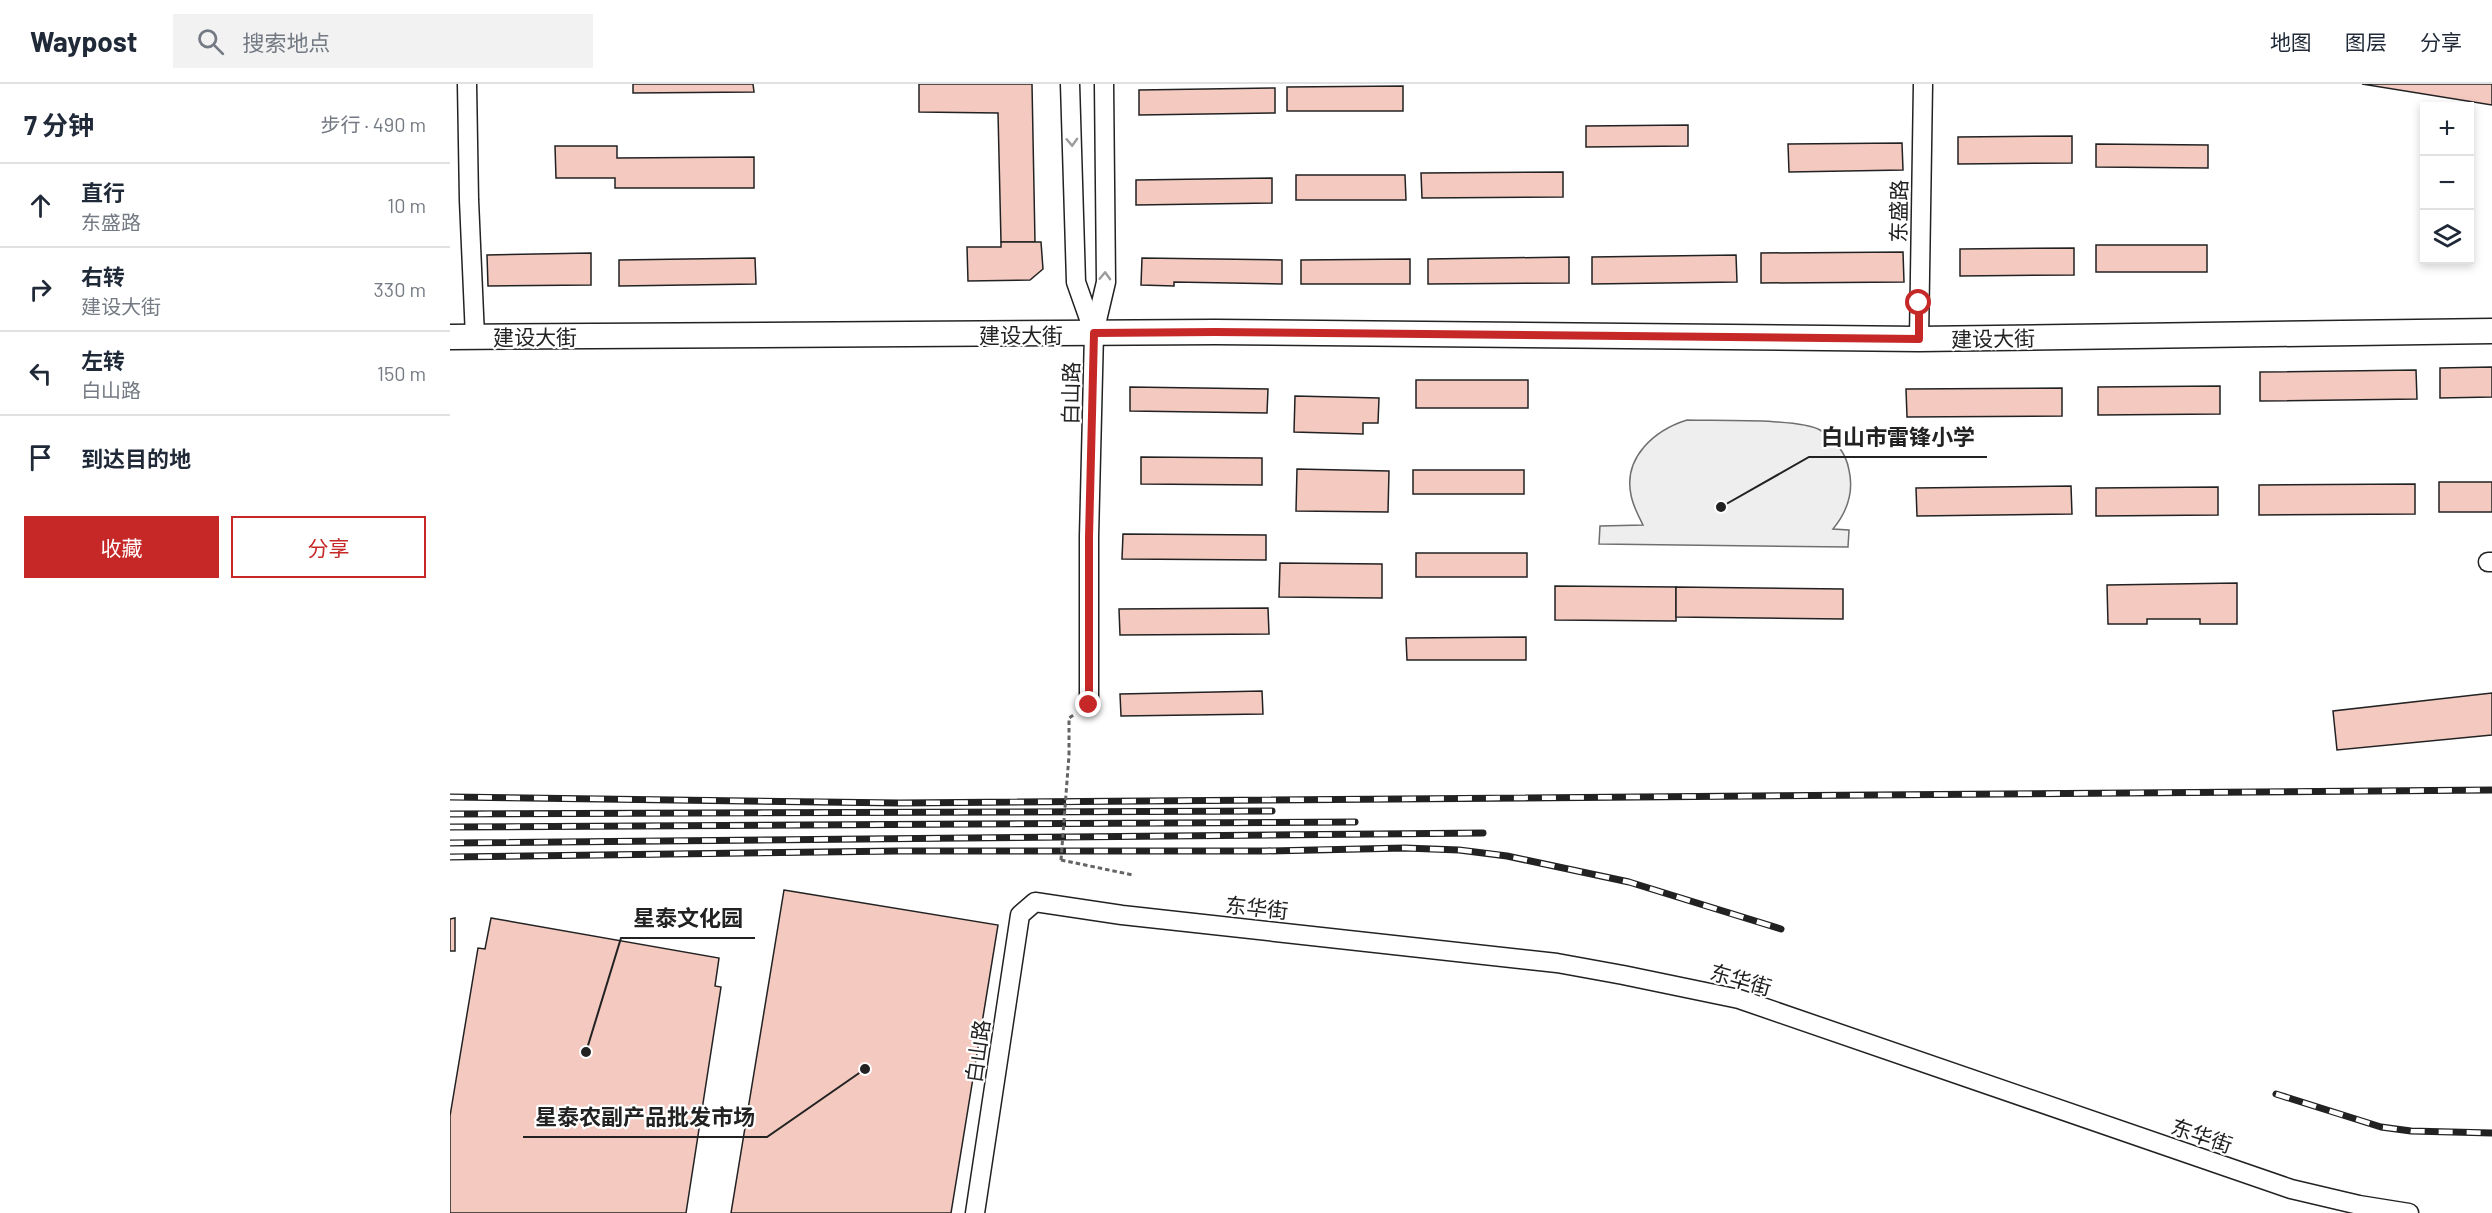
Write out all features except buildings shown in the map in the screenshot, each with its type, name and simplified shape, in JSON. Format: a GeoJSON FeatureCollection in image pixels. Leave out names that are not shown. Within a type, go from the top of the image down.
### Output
{"type":"FeatureCollection","features":[{"type":"Feature","properties":{"kind":"main road","name":"建设大街"},"geometry":{"type":"LineString","coordinates":[[450,337],[1215,332],[1919,339],[2492,331]]}},
{"type":"Feature","properties":{"kind":"street"},"geometry":{"type":"LineString","coordinates":[[468,84],[469,200],[476,337]]}},
{"type":"Feature","properties":{"kind":"street"},"geometry":{"type":"LineString","coordinates":[[1070,84],[1076,282],[1094,333]]}},
{"type":"Feature","properties":{"kind":"street","name":"白山路"},"geometry":{"type":"LineString","coordinates":[[1089,705],[1089,537],[1094,333],[1106,282],[1104,84]]}},
{"type":"Feature","properties":{"kind":"street","name":"东盛路"},"geometry":{"type":"LineString","coordinates":[[1919,339],[1923,84]]}},
{"type":"Feature","properties":{"kind":"street","name":"白山路"},"geometry":{"type":"LineString","coordinates":[[975,1213],[1020,915],[1035,902]]}},
{"type":"Feature","properties":{"kind":"street","name":"东华街"},"geometry":{"type":"LineString","coordinates":[[1035,902],[1122,915],[1535,960],[1729,997],[2291,1189],[2359,1205],[2409,1213]]}},
{"type":"Feature","properties":{"kind":"path"},"geometry":{"type":"LineString","coordinates":[[1089,705],[1069,718],[1069,755],[1061,860],[1133,875]]}},
{"type":"Feature","properties":{"kind":"shaded area"},"geometry":{"type":"Polygon","coordinates":[[[1687,420],[1756,421],[1810,426],[1820,430],[1835,442],[1849,470],[1850,494],[1842,516],[1833,529],[1849,530],[1848,547],[1599,544],[1600,526],[1643,525],[1631,495],[1630,481],[1637,457],[1653,438],[1687,420]]]}},
{"type":"Feature","properties":{"kind":"railway"},"geometry":{"type":"LineString","coordinates":[[450,797],[900,803],[2492,790]]}},
{"type":"Feature","properties":{"kind":"railway"},"geometry":{"type":"LineString","coordinates":[[450,814],[1272,811]]}},
{"type":"Feature","properties":{"kind":"railway"},"geometry":{"type":"LineString","coordinates":[[450,827],[1355,822]]}},
{"type":"Feature","properties":{"kind":"railway"},"geometry":{"type":"LineString","coordinates":[[450,843],[1483,833]]}},
{"type":"Feature","properties":{"kind":"railway"},"geometry":{"type":"LineString","coordinates":[[450,857],[898,851],[1265,851],[1405,848],[1459,850],[1507,856],[1629,882],[1781,929]]}},
{"type":"Feature","properties":{"kind":"railway"},"geometry":{"type":"LineString","coordinates":[[2276,1094],[2381,1127],[2411,1131],[2492,1133]]}},
{"type":"Feature","properties":{"kind":"place","name":"白山市雷锋小学"},"geometry":{"type":"Point","coordinates":[1721,507]}},
{"type":"Feature","properties":{"kind":"place","name":"星泰文化园"},"geometry":{"type":"Point","coordinates":[586,1052]}},
{"type":"Feature","properties":{"kind":"place","name":"星泰农副产品批发市场"},"geometry":{"type":"Point","coordinates":[865,1069]}},
{"type":"Feature","properties":{"kind":"route"},"geometry":{"type":"LineString","coordinates":[[1089,705],[1089,537],[1094,333],[1215,332],[1919,339],[1919,303]]}}]}
